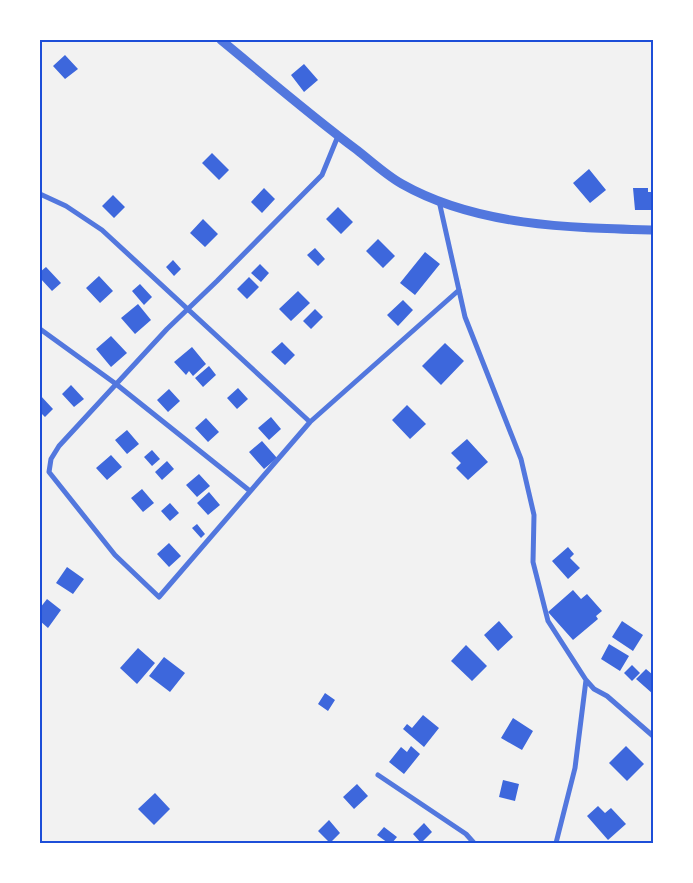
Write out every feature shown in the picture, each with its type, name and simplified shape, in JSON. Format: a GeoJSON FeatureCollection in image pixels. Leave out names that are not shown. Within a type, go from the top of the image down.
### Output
{"type":"FeatureCollection","features":[{"type":"Feature","properties":{"kind":"street"},"geometry":{"type":"LineString","coordinates":[[221,40],[338,136],[401,184],[439,202],[492,216],[585,229],[653,230]]}},
{"type":"Feature","properties":{"kind":"street"},"geometry":{"type":"LineString","coordinates":[[338,136],[322,175],[188,309],[59,446],[51,459],[49,472],[115,555],[159,597],[310,422],[459,290]]}},
{"type":"Feature","properties":{"kind":"street"},"geometry":{"type":"LineString","coordinates":[[40,194],[66,206],[102,230],[310,422]]}},
{"type":"Feature","properties":{"kind":"street"},"geometry":{"type":"LineString","coordinates":[[439,202],[465,317],[521,458],[534,514],[533,562],[548,621],[586,680],[594,689],[607,696],[653,736]]}},
{"type":"Feature","properties":{"kind":"street"},"geometry":{"type":"LineString","coordinates":[[40,329],[116,384],[250,491]]}},
{"type":"Feature","properties":{"kind":"street"},"geometry":{"type":"LineString","coordinates":[[556,843],[575,768],[586,680]]}},
{"type":"Feature","properties":{"kind":"street"},"geometry":{"type":"LineString","coordinates":[[378,775],[466,834],[474,843]]}},
{"type":"Feature","properties":{"kind":"building"},"geometry":{"type":"Polygon","coordinates":[[[65,55],[78,69],[65,79],[53,66],[65,55]]]}},
{"type":"Feature","properties":{"kind":"building"},"geometry":{"type":"Polygon","coordinates":[[[304,64],[318,80],[304,92],[291,75],[304,64]]]}},
{"type":"Feature","properties":{"kind":"building"},"geometry":{"type":"Polygon","coordinates":[[[212,153],[229,170],[219,180],[202,163],[212,153]]]}},
{"type":"Feature","properties":{"kind":"building"},"geometry":{"type":"Polygon","coordinates":[[[589,169],[606,190],[590,203],[573,183],[589,169]]]}},
{"type":"Feature","properties":{"kind":"building"},"geometry":{"type":"Polygon","coordinates":[[[264,188],[275,199],[262,213],[251,202],[264,188]]]}},
{"type":"Feature","properties":{"kind":"building"},"geometry":{"type":"Polygon","coordinates":[[[633,188],[648,188],[648,192],[653,192],[653,210],[635,210],[633,188]]]}},
{"type":"Feature","properties":{"kind":"building"},"geometry":{"type":"Polygon","coordinates":[[[113,195],[125,207],[114,218],[102,206],[113,195]]]}},
{"type":"Feature","properties":{"kind":"building"},"geometry":{"type":"Polygon","coordinates":[[[338,207],[353,222],[341,234],[326,219],[338,207]]]}},
{"type":"Feature","properties":{"kind":"building"},"geometry":{"type":"Polygon","coordinates":[[[203,219],[218,234],[205,247],[190,233],[203,219]]]}},
{"type":"Feature","properties":{"kind":"building"},"geometry":{"type":"Polygon","coordinates":[[[378,239],[395,256],[383,268],[366,251],[378,239]]]}},
{"type":"Feature","properties":{"kind":"building"},"geometry":{"type":"Polygon","coordinates":[[[315,248],[325,259],[318,266],[307,255],[315,248]]]}},
{"type":"Feature","properties":{"kind":"building"},"geometry":{"type":"Polygon","coordinates":[[[425,252],[440,264],[415,295],[400,283],[425,252]]]}},
{"type":"Feature","properties":{"kind":"building"},"geometry":{"type":"Polygon","coordinates":[[[173,260],[181,269],[174,276],[166,267],[173,260]]]}},
{"type":"Feature","properties":{"kind":"building"},"geometry":{"type":"Polygon","coordinates":[[[260,264],[269,273],[261,282],[251,273],[260,264]]]}},
{"type":"Feature","properties":{"kind":"building"},"geometry":{"type":"Polygon","coordinates":[[[46,267],[61,283],[52,291],[40,278],[40,272],[46,267]]]}},
{"type":"Feature","properties":{"kind":"building"},"geometry":{"type":"Polygon","coordinates":[[[99,276],[113,291],[100,303],[86,288],[99,276]]]}},
{"type":"Feature","properties":{"kind":"building"},"geometry":{"type":"Polygon","coordinates":[[[249,277],[259,287],[247,299],[237,289],[249,277]]]}},
{"type":"Feature","properties":{"kind":"building"},"geometry":{"type":"Polygon","coordinates":[[[140,284],[152,297],[144,305],[132,291],[140,284]]]}},
{"type":"Feature","properties":{"kind":"building"},"geometry":{"type":"Polygon","coordinates":[[[298,291],[310,303],[291,321],[279,309],[298,291]]]}},
{"type":"Feature","properties":{"kind":"building"},"geometry":{"type":"Polygon","coordinates":[[[403,300],[413,310],[398,326],[387,315],[403,300]]]}},
{"type":"Feature","properties":{"kind":"building"},"geometry":{"type":"Polygon","coordinates":[[[138,304],[151,320],[135,334],[121,318],[138,304]]]}},
{"type":"Feature","properties":{"kind":"building"},"geometry":{"type":"Polygon","coordinates":[[[315,309],[323,317],[311,329],[303,321],[315,309]]]}},
{"type":"Feature","properties":{"kind":"building"},"geometry":{"type":"Polygon","coordinates":[[[111,336],[127,353],[111,367],[96,349],[111,336]]]}},
{"type":"Feature","properties":{"kind":"building"},"geometry":{"type":"Polygon","coordinates":[[[282,342],[295,355],[285,365],[271,352],[282,342]]]}},
{"type":"Feature","properties":{"kind":"building"},"geometry":{"type":"Polygon","coordinates":[[[445,343],[464,361],[441,385],[422,366],[445,343]]]}},
{"type":"Feature","properties":{"kind":"building"},"geometry":{"type":"Polygon","coordinates":[[[192,347],[206,364],[193,376],[189,371],[186,375],[174,362],[192,347]]]}},
{"type":"Feature","properties":{"kind":"building"},"geometry":{"type":"Polygon","coordinates":[[[209,366],[216,375],[203,387],[195,378],[209,366]]]}},
{"type":"Feature","properties":{"kind":"building"},"geometry":{"type":"Polygon","coordinates":[[[71,385],[84,399],[74,407],[62,394],[71,385]]]}},
{"type":"Feature","properties":{"kind":"building"},"geometry":{"type":"Polygon","coordinates":[[[238,388],[248,399],[237,409],[227,398],[238,388]]]}},
{"type":"Feature","properties":{"kind":"building"},"geometry":{"type":"Polygon","coordinates":[[[169,389],[180,401],[168,412],[157,400],[169,389]]]}},
{"type":"Feature","properties":{"kind":"building"},"geometry":{"type":"Polygon","coordinates":[[[40,395],[53,409],[45,417],[40,412],[40,395]]]}},
{"type":"Feature","properties":{"kind":"building"},"geometry":{"type":"Polygon","coordinates":[[[407,405],[426,424],[410,439],[392,420],[407,405]]]}},
{"type":"Feature","properties":{"kind":"building"},"geometry":{"type":"Polygon","coordinates":[[[271,417],[281,429],[269,440],[258,428],[271,417]]]}},
{"type":"Feature","properties":{"kind":"building"},"geometry":{"type":"Polygon","coordinates":[[[206,418],[219,432],[208,442],[195,428],[206,418]]]}},
{"type":"Feature","properties":{"kind":"building"},"geometry":{"type":"Polygon","coordinates":[[[127,430],[139,444],[127,454],[115,440],[127,430]]]}},
{"type":"Feature","properties":{"kind":"building"},"geometry":{"type":"Polygon","coordinates":[[[467,439],[488,462],[468,480],[456,468],[461,463],[451,453],[467,439]]]}},
{"type":"Feature","properties":{"kind":"building"},"geometry":{"type":"Polygon","coordinates":[[[262,441],[277,458],[264,469],[249,452],[262,441]]]}},
{"type":"Feature","properties":{"kind":"building"},"geometry":{"type":"Polygon","coordinates":[[[152,450],[160,459],[152,466],[144,457],[152,450]]]}},
{"type":"Feature","properties":{"kind":"building"},"geometry":{"type":"Polygon","coordinates":[[[111,455],[122,467],[107,480],[96,468],[111,455]]]}},
{"type":"Feature","properties":{"kind":"building"},"geometry":{"type":"Polygon","coordinates":[[[167,461],[174,469],[162,480],[155,472],[167,461]]]}},
{"type":"Feature","properties":{"kind":"building"},"geometry":{"type":"Polygon","coordinates":[[[199,474],[210,486],[197,497],[186,485],[199,474]]]}},
{"type":"Feature","properties":{"kind":"building"},"geometry":{"type":"Polygon","coordinates":[[[142,489],[154,503],[143,512],[131,498],[142,489]]]}},
{"type":"Feature","properties":{"kind":"building"},"geometry":{"type":"Polygon","coordinates":[[[209,492],[220,505],[208,515],[197,503],[209,492]]]}},
{"type":"Feature","properties":{"kind":"building"},"geometry":{"type":"Polygon","coordinates":[[[170,503],[179,513],[170,521],[161,511],[170,503]]]}},
{"type":"Feature","properties":{"kind":"building"},"geometry":{"type":"Polygon","coordinates":[[[197,524],[205,534],[201,538],[192,528],[197,524]]]}},
{"type":"Feature","properties":{"kind":"building"},"geometry":{"type":"Polygon","coordinates":[[[169,543],[181,556],[169,567],[157,554],[169,543]]]}},
{"type":"Feature","properties":{"kind":"building"},"geometry":{"type":"Polygon","coordinates":[[[568,547],[574,554],[570,558],[580,568],[568,579],[552,561],[568,547]]]}},
{"type":"Feature","properties":{"kind":"building"},"geometry":{"type":"Polygon","coordinates":[[[67,567],[84,579],[73,594],[56,583],[67,567]]]}},
{"type":"Feature","properties":{"kind":"building"},"geometry":{"type":"Polygon","coordinates":[[[573,590],[581,599],[587,594],[602,611],[596,616],[598,619],[573,640],[548,612],[573,590]]]}},
{"type":"Feature","properties":{"kind":"building"},"geometry":{"type":"Polygon","coordinates":[[[47,599],[61,610],[48,628],[40,621],[40,608],[47,599]]]}},
{"type":"Feature","properties":{"kind":"building"},"geometry":{"type":"Polygon","coordinates":[[[499,621],[513,637],[498,651],[484,635],[499,621]]]}},
{"type":"Feature","properties":{"kind":"building"},"geometry":{"type":"Polygon","coordinates":[[[622,621],[643,635],[633,651],[612,637],[622,621]]]}},
{"type":"Feature","properties":{"kind":"building"},"geometry":{"type":"Polygon","coordinates":[[[609,644],[629,656],[620,671],[601,659],[609,644]]]}},
{"type":"Feature","properties":{"kind":"building"},"geometry":{"type":"Polygon","coordinates":[[[466,645],[487,666],[472,681],[451,661],[466,645]]]}},
{"type":"Feature","properties":{"kind":"building"},"geometry":{"type":"Polygon","coordinates":[[[138,648],[155,663],[137,684],[120,668],[138,648]]]}},
{"type":"Feature","properties":{"kind":"building"},"geometry":{"type":"Polygon","coordinates":[[[164,657],[185,673],[170,692],[149,676],[164,657]]]}},
{"type":"Feature","properties":{"kind":"building"},"geometry":{"type":"Polygon","coordinates":[[[632,665],[640,673],[632,681],[624,673],[632,665]]]}},
{"type":"Feature","properties":{"kind":"building"},"geometry":{"type":"Polygon","coordinates":[[[646,669],[653,675],[653,694],[636,679],[646,669]]]}},
{"type":"Feature","properties":{"kind":"building"},"geometry":{"type":"Polygon","coordinates":[[[325,693],[335,700],[328,711],[318,704],[325,693]]]}},
{"type":"Feature","properties":{"kind":"building"},"geometry":{"type":"Polygon","coordinates":[[[423,715],[439,728],[424,747],[403,729],[407,724],[412,728],[423,715]]]}},
{"type":"Feature","properties":{"kind":"building"},"geometry":{"type":"Polygon","coordinates":[[[513,718],[533,731],[522,750],[501,738],[513,718]]]}},
{"type":"Feature","properties":{"kind":"building"},"geometry":{"type":"Polygon","coordinates":[[[411,746],[420,754],[404,774],[389,762],[401,747],[407,752],[411,746]]]}},
{"type":"Feature","properties":{"kind":"building"},"geometry":{"type":"Polygon","coordinates":[[[626,746],[644,764],[627,781],[609,763],[626,746]]]}},
{"type":"Feature","properties":{"kind":"building"},"geometry":{"type":"Polygon","coordinates":[[[503,780],[519,784],[515,801],[499,797],[503,780]]]}},
{"type":"Feature","properties":{"kind":"building"},"geometry":{"type":"Polygon","coordinates":[[[357,784],[368,796],[354,809],[343,797],[357,784]]]}},
{"type":"Feature","properties":{"kind":"building"},"geometry":{"type":"Polygon","coordinates":[[[155,793],[170,809],[154,825],[138,809],[155,793]]]}},
{"type":"Feature","properties":{"kind":"building"},"geometry":{"type":"Polygon","coordinates":[[[598,806],[605,813],[611,808],[626,824],[608,840],[587,816],[598,806]]]}},
{"type":"Feature","properties":{"kind":"building"},"geometry":{"type":"Polygon","coordinates":[[[329,820],[340,833],[330,843],[318,831],[329,820]]]}},
{"type":"Feature","properties":{"kind":"building"},"geometry":{"type":"Polygon","coordinates":[[[424,823],[432,832],[421,843],[413,834],[424,823]]]}},
{"type":"Feature","properties":{"kind":"building"},"geometry":{"type":"Polygon","coordinates":[[[384,827],[397,837],[392,843],[388,843],[377,835],[384,827]]]}}]}
